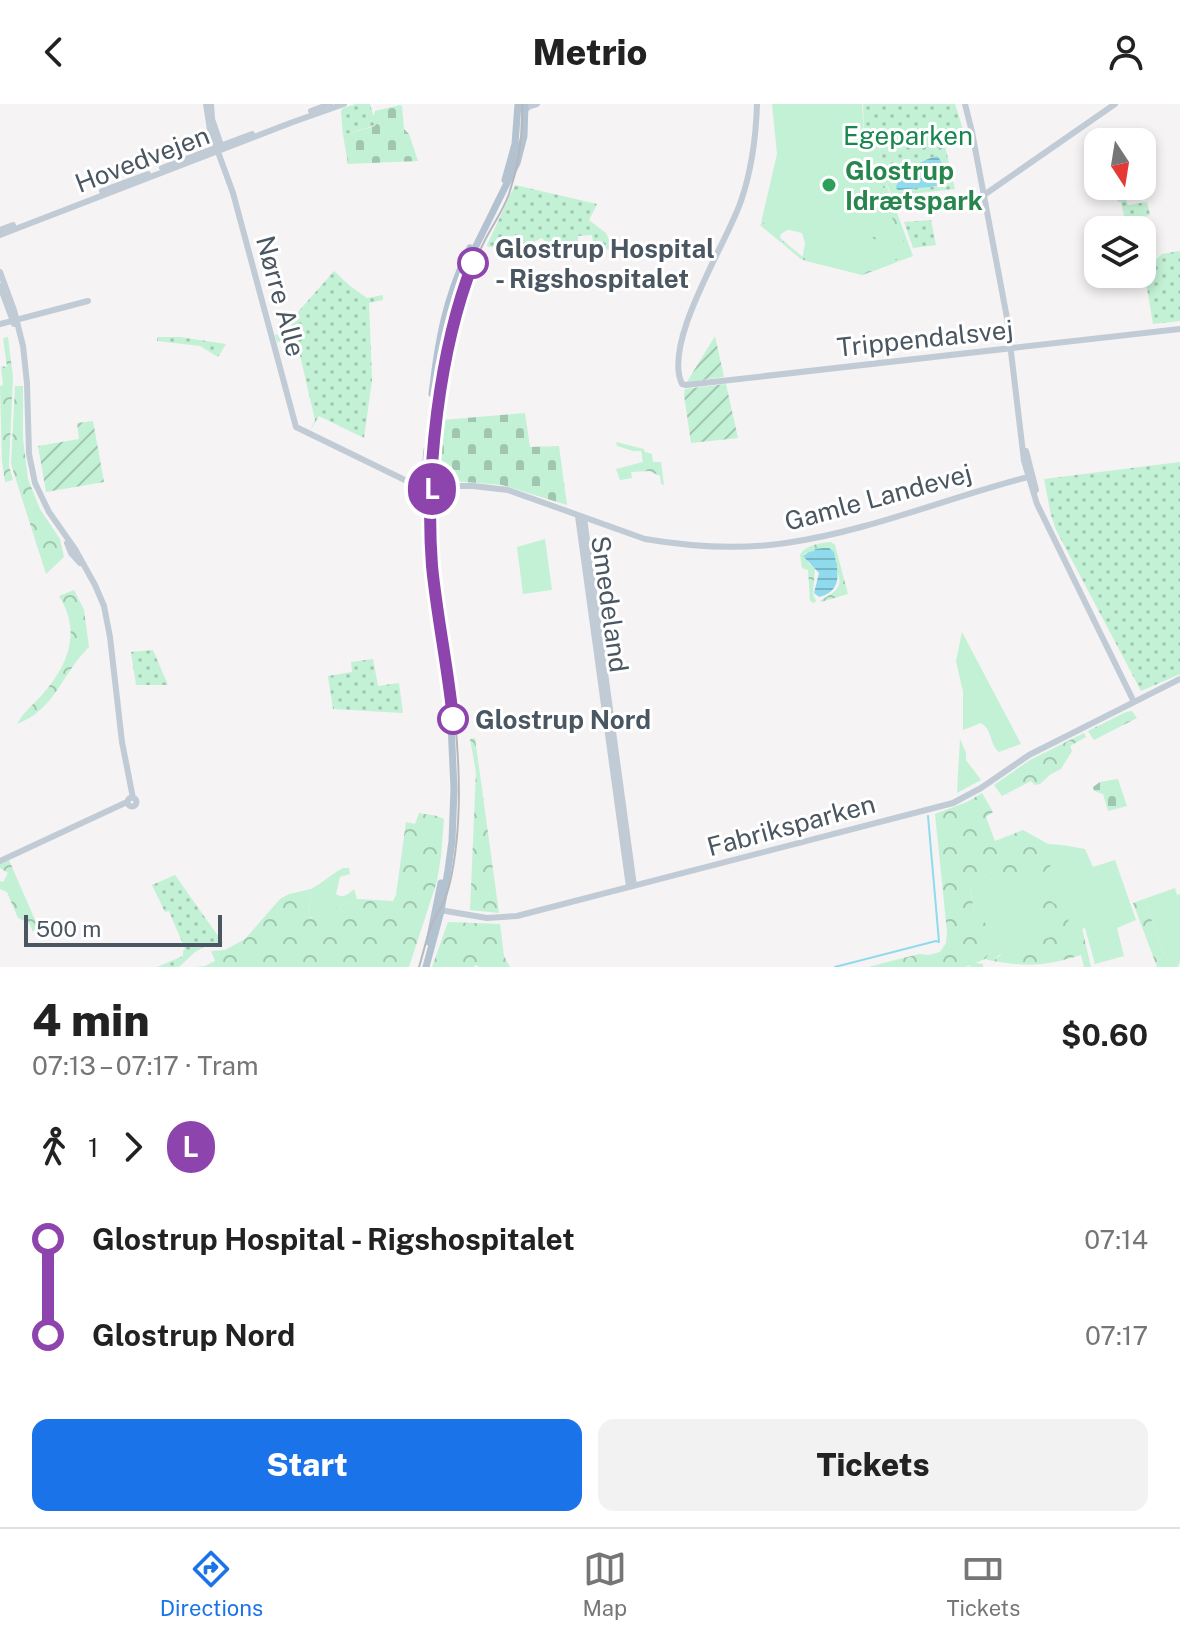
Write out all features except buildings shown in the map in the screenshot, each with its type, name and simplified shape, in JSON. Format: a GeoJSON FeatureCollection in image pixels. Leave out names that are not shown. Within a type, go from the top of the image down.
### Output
{"type":"FeatureCollection","features":[{"type":"Feature","properties":{"kind":"main road"},"geometry":{"type":"LineString","coordinates":[[424,967],[452,841],[454,761],[431,584],[427,451],[437,360],[449,296],[458,271],[509,169],[517,132],[518,104]]}},
{"type":"Feature","properties":{"kind":"main road"},"geometry":{"type":"LineString","coordinates":[[439,910],[447,847],[450,767],[428,580],[427,486],[447,333],[472,254],[517,163],[524,136],[525,107]]}},
{"type":"Feature","properties":{"kind":"main road"},"geometry":{"type":"LineString","coordinates":[[460,296],[456,287],[468,253]]}},
{"type":"Feature","properties":{"kind":"street","name":"Nørre Alle"},"geometry":{"type":"LineString","coordinates":[[208,104],[208,123],[228,175],[296,427],[409,482]]}},
{"type":"Feature","properties":{"kind":"street"},"geometry":{"type":"LineString","coordinates":[[525,107],[537,104]]}},
{"type":"Feature","properties":{"kind":"street","name":"Trippendalsvej"},"geometry":{"type":"LineString","coordinates":[[757,104],[755,142],[747,182],[735,218],[686,323],[680,354],[682,383],[686,385],[1180,329]]}},
{"type":"Feature","properties":{"kind":"street"},"geometry":{"type":"LineString","coordinates":[[965,104],[1012,348],[1024,438],[1044,516]]}},
{"type":"Feature","properties":{"kind":"street"},"geometry":{"type":"LineString","coordinates":[[984,195],[1115,104]]}},
{"type":"Feature","properties":{"kind":"street","name":"Hovedvejen"},"geometry":{"type":"LineString","coordinates":[[0,233],[127,182],[337,105]]}},
{"type":"Feature","properties":{"kind":"street","name":"Hovedvejen"},"geometry":{"type":"LineString","coordinates":[[0,233],[219,149]]}},
{"type":"Feature","properties":{"kind":"street"},"geometry":{"type":"LineString","coordinates":[[102,196],[127,182]]}},
{"type":"Feature","properties":{"kind":"street"},"geometry":{"type":"LineString","coordinates":[[0,272],[23,346],[32,474],[71,553],[99,592],[107,616],[130,801],[0,861]]}},
{"type":"Feature","properties":{"kind":"street"},"geometry":{"type":"LineString","coordinates":[[0,286],[14,319]]}},
{"type":"Feature","properties":{"kind":"street"},"geometry":{"type":"LineString","coordinates":[[0,322],[88,301]]}},
{"type":"Feature","properties":{"kind":"street"},"geometry":{"type":"LineString","coordinates":[[1012,348],[1024,461],[1037,504],[1134,702]]}},
{"type":"Feature","properties":{"kind":"street"},"geometry":{"type":"LineString","coordinates":[[437,360],[436,382],[440,384]]}},
{"type":"Feature","properties":{"kind":"street","name":"Gamle Landevej"},"geometry":{"type":"LineString","coordinates":[[409,482],[427,486],[483,486],[508,490],[645,539],[723,547],[787,543],[839,533],[1028,477]]}},
{"type":"Feature","properties":{"kind":"street","name":"Smedeland"},"geometry":{"type":"LineString","coordinates":[[581,517],[632,886]]}},
{"type":"Feature","properties":{"kind":"street","name":"Fabriksparken"},"geometry":{"type":"LineString","coordinates":[[439,910],[506,918],[953,803],[1029,755],[1180,679]]}},
{"type":"Feature","properties":{"kind":"green space"},"geometry":{"type":"Polygon","coordinates":[[[356,104],[370,104],[376,125],[343,135],[341,111],[356,104]]]}},
{"type":"Feature","properties":{"kind":"green space","name":"Glostrup Idrætspark"},"geometry":{"type":"Polygon","coordinates":[[[772,104],[862,104],[864,138],[878,137],[883,175],[913,256],[863,275],[802,260],[805,243],[802,233],[761,223],[777,154],[772,104]]]}},
{"type":"Feature","properties":{"kind":"green space","name":"Egeparken"},"geometry":{"type":"Polygon","coordinates":[[[863,104],[955,104],[965,136],[945,146],[955,189],[892,196],[883,175],[878,137],[864,138],[863,104]],[[933,157],[906,172],[911,187],[938,187],[944,180],[943,164],[933,157]]]}},
{"type":"Feature","properties":{"kind":"green space"},"geometry":{"type":"Polygon","coordinates":[[[400,105],[404,129],[409,134],[418,161],[348,164],[343,135],[375,126],[375,111],[400,105]]]}},
{"type":"Feature","properties":{"kind":"green space"},"geometry":{"type":"Polygon","coordinates":[[[515,185],[597,204],[589,220],[606,233],[613,249],[594,250],[592,235],[578,236],[578,250],[554,251],[542,238],[522,247],[521,236],[502,236],[502,247],[488,247],[515,185]]]}},
{"type":"Feature","properties":{"kind":"green space"},"geometry":{"type":"Polygon","coordinates":[[[884,185],[909,257],[862,275],[801,259],[760,225],[789,229],[780,238],[804,258],[859,269],[882,265],[904,253],[897,233],[871,238],[896,228],[881,187],[884,185]]]}},
{"type":"Feature","properties":{"kind":"green space"},"geometry":{"type":"Polygon","coordinates":[[[1126,200],[1128,205],[1147,202],[1150,215],[1124,216],[1121,202],[1118,202],[1126,200]]]}},
{"type":"Feature","properties":{"kind":"green space"},"geometry":{"type":"Polygon","coordinates":[[[931,220],[936,245],[913,248],[904,222],[931,220]]]}},
{"type":"Feature","properties":{"kind":"green space"},"geometry":{"type":"Polygon","coordinates":[[[1180,251],[1180,321],[1153,324],[1147,288],[1156,288],[1156,260],[1162,254],[1180,251]]]}},
{"type":"Feature","properties":{"kind":"green space"},"geometry":{"type":"Polygon","coordinates":[[[334,271],[367,298],[383,295],[383,300],[369,303],[372,380],[364,438],[319,416],[310,431],[315,420],[296,338],[277,342],[275,335],[292,330],[288,316],[298,312],[334,271]]]}},
{"type":"Feature","properties":{"kind":"green space"},"geometry":{"type":"Polygon","coordinates":[[[715,336],[724,377],[687,382],[715,336]]]}},
{"type":"Feature","properties":{"kind":"green space"},"geometry":{"type":"Polygon","coordinates":[[[8,337],[13,377],[9,466],[13,480],[5,482],[0,386],[3,385],[1,366],[7,367],[3,338],[8,337]]]}},
{"type":"Feature","properties":{"kind":"green space"},"geometry":{"type":"Polygon","coordinates":[[[157,337],[226,344],[218,357],[200,346],[157,341],[157,337]]]}},
{"type":"Feature","properties":{"kind":"green space"},"geometry":{"type":"Polygon","coordinates":[[[726,384],[738,438],[691,443],[685,389],[726,384]]]}},
{"type":"Feature","properties":{"kind":"green space"},"geometry":{"type":"Polygon","coordinates":[[[15,386],[23,386],[23,439],[28,479],[40,509],[60,539],[64,557],[46,574],[11,464],[15,386]]]}},
{"type":"Feature","properties":{"kind":"green space"},"geometry":{"type":"Polygon","coordinates":[[[525,413],[530,447],[559,446],[567,505],[502,485],[440,480],[437,466],[442,420],[525,413]]]}},
{"type":"Feature","properties":{"kind":"green space"},"geometry":{"type":"Polygon","coordinates":[[[93,421],[104,482],[46,492],[38,446],[79,439],[77,423],[93,421]]]}},
{"type":"Feature","properties":{"kind":"green space"},"geometry":{"type":"Polygon","coordinates":[[[616,442],[644,449],[652,454],[653,462],[661,462],[664,485],[660,476],[649,471],[631,472],[632,478],[620,480],[616,469],[643,462],[641,451],[617,446],[616,442]]]}},
{"type":"Feature","properties":{"kind":"green space"},"geometry":{"type":"Polygon","coordinates":[[[1180,462],[1180,674],[1141,691],[1056,530],[1044,479],[1180,462]]]}},
{"type":"Feature","properties":{"kind":"green space"},"geometry":{"type":"Polygon","coordinates":[[[545,539],[552,590],[523,594],[517,547],[545,539]]]}},
{"type":"Feature","properties":{"kind":"green space"},"geometry":{"type":"Polygon","coordinates":[[[831,542],[835,545],[848,594],[820,601],[836,590],[839,577],[834,562],[808,552],[804,554],[815,568],[814,603],[810,601],[808,570],[802,568],[800,555],[809,547],[831,542]]]}},
{"type":"Feature","properties":{"kind":"green space"},"geometry":{"type":"Polygon","coordinates":[[[74,590],[84,610],[89,647],[50,700],[17,724],[51,684],[65,660],[71,635],[70,622],[59,596],[74,590]]]}},
{"type":"Feature","properties":{"kind":"green space"},"geometry":{"type":"Polygon","coordinates":[[[962,632],[1021,744],[999,752],[981,723],[963,730],[963,692],[956,661],[962,632]]]}},
{"type":"Feature","properties":{"kind":"green space"},"geometry":{"type":"Polygon","coordinates":[[[153,650],[168,685],[136,685],[131,652],[153,650]]]}},
{"type":"Feature","properties":{"kind":"green space"},"geometry":{"type":"Polygon","coordinates":[[[373,659],[378,686],[399,683],[403,713],[333,709],[328,676],[352,672],[351,662],[373,659]]]}},
{"type":"Feature","properties":{"kind":"green space"},"geometry":{"type":"Polygon","coordinates":[[[1132,711],[1137,718],[1094,740],[1088,731],[1126,712],[1132,711]]]}},
{"type":"Feature","properties":{"kind":"green space"},"geometry":{"type":"Polygon","coordinates":[[[1084,733],[1086,737],[1070,746],[1072,751],[1061,769],[1040,784],[1035,785],[1031,781],[1002,796],[994,785],[1030,760],[1084,733]]]}},
{"type":"Feature","properties":{"kind":"green space"},"geometry":{"type":"Polygon","coordinates":[[[475,738],[499,913],[470,910],[476,772],[470,739],[475,738]]]}},
{"type":"Feature","properties":{"kind":"green space"},"geometry":{"type":"Polygon","coordinates":[[[960,739],[966,760],[981,780],[957,793],[960,739]]]}},
{"type":"Feature","properties":{"kind":"green space"},"geometry":{"type":"Polygon","coordinates":[[[1118,779],[1127,806],[1108,811],[1103,794],[1094,791],[1093,787],[1100,782],[1118,779]]]}},
{"type":"Feature","properties":{"kind":"green space"},"geometry":{"type":"Polygon","coordinates":[[[982,793],[993,812],[986,817],[995,841],[1023,830],[1048,844],[1062,845],[1063,848],[1049,867],[1035,878],[1007,880],[995,877],[992,871],[970,890],[975,915],[994,930],[996,947],[985,959],[975,963],[983,964],[983,967],[868,967],[940,952],[946,943],[935,814],[982,793]]]}},
{"type":"Feature","properties":{"kind":"green space"},"geometry":{"type":"Polygon","coordinates":[[[419,813],[444,819],[437,881],[409,967],[195,967],[215,961],[211,951],[225,950],[245,939],[280,899],[289,894],[311,889],[311,918],[357,899],[393,901],[406,822],[415,824],[419,813]]]}},
{"type":"Feature","properties":{"kind":"green space"},"geometry":{"type":"Polygon","coordinates":[[[1062,845],[1085,849],[1093,867],[1115,860],[1136,920],[1117,928],[1124,956],[1095,964],[1085,928],[999,955],[993,961],[985,959],[996,947],[975,915],[970,890],[993,870],[1063,849],[1062,845]]]}},
{"type":"Feature","properties":{"kind":"green space"},"geometry":{"type":"Polygon","coordinates":[[[9,860],[39,929],[33,932],[29,923],[18,918],[7,892],[0,889],[0,881],[3,882],[8,873],[0,868],[0,864],[9,860]]]}},
{"type":"Feature","properties":{"kind":"green space"},"geometry":{"type":"Polygon","coordinates":[[[343,868],[349,868],[350,874],[340,877],[336,894],[343,896],[354,889],[357,899],[309,917],[311,889],[343,868]]]}},
{"type":"Feature","properties":{"kind":"green space"},"geometry":{"type":"Polygon","coordinates":[[[175,875],[223,943],[204,947],[179,967],[157,967],[183,956],[185,949],[169,911],[165,912],[152,885],[175,875]]]}},
{"type":"Feature","properties":{"kind":"green space"},"geometry":{"type":"Polygon","coordinates":[[[1175,888],[1177,895],[1180,894],[1180,961],[1178,967],[1157,967],[1164,954],[1144,899],[1175,888]]]}},
{"type":"Feature","properties":{"kind":"green space"},"geometry":{"type":"Polygon","coordinates":[[[1039,893],[1065,908],[1069,923],[1063,929],[1057,928],[1038,904],[1034,894],[1039,893]]]}},
{"type":"Feature","properties":{"kind":"green space"},"geometry":{"type":"Polygon","coordinates":[[[1144,899],[1164,954],[1156,964],[1133,903],[1144,899]]]}},
{"type":"Feature","properties":{"kind":"green space"},"geometry":{"type":"Polygon","coordinates":[[[448,922],[500,924],[504,956],[510,967],[432,967],[448,922]]]}},
{"type":"Feature","properties":{"kind":"green space"},"geometry":{"type":"Polygon","coordinates":[[[1082,928],[1091,967],[1084,967],[1081,955],[1037,964],[993,961],[1007,950],[1082,928]]]}},
{"type":"Feature","properties":{"kind":"water"},"geometry":{"type":"Polygon","coordinates":[[[937,156],[944,171],[940,186],[896,188],[906,172],[937,156]]]}},
{"type":"Feature","properties":{"kind":"water"},"geometry":{"type":"Polygon","coordinates":[[[829,548],[834,552],[837,565],[836,584],[827,594],[819,597],[814,593],[819,573],[803,556],[815,549],[829,548]]]}},
{"type":"Feature","properties":{"kind":"waterway"},"geometry":{"type":"LineString","coordinates":[[835,967],[939,942],[928,816]]}},
{"type":"Feature","properties":{"kind":"tram line"},"geometry":{"type":"LineString","coordinates":[[419,967],[431,926],[451,880],[459,801],[454,710],[433,552],[437,434],[456,319],[473,267],[509,194],[520,149],[522,104]]}},
{"type":"Feature","properties":{"kind":"tram line","name":"L"},"geometry":{"type":"LineString","coordinates":[[453,719],[435,598],[432,483],[438,415],[450,338],[473,263]]}},
{"type":"Feature","properties":{"kind":"place","name":"Glostrup Idrætspark"},"geometry":{"type":"Point","coordinates":[829,185]}},
{"type":"Feature","properties":{"kind":"place","name":"Glostrup Hospital - Rigshospitalet"},"geometry":{"type":"Point","coordinates":[473,263]}},
{"type":"Feature","properties":{"kind":"place","name":"Glostrup Nord"},"geometry":{"type":"Point","coordinates":[453,719]}}]}
